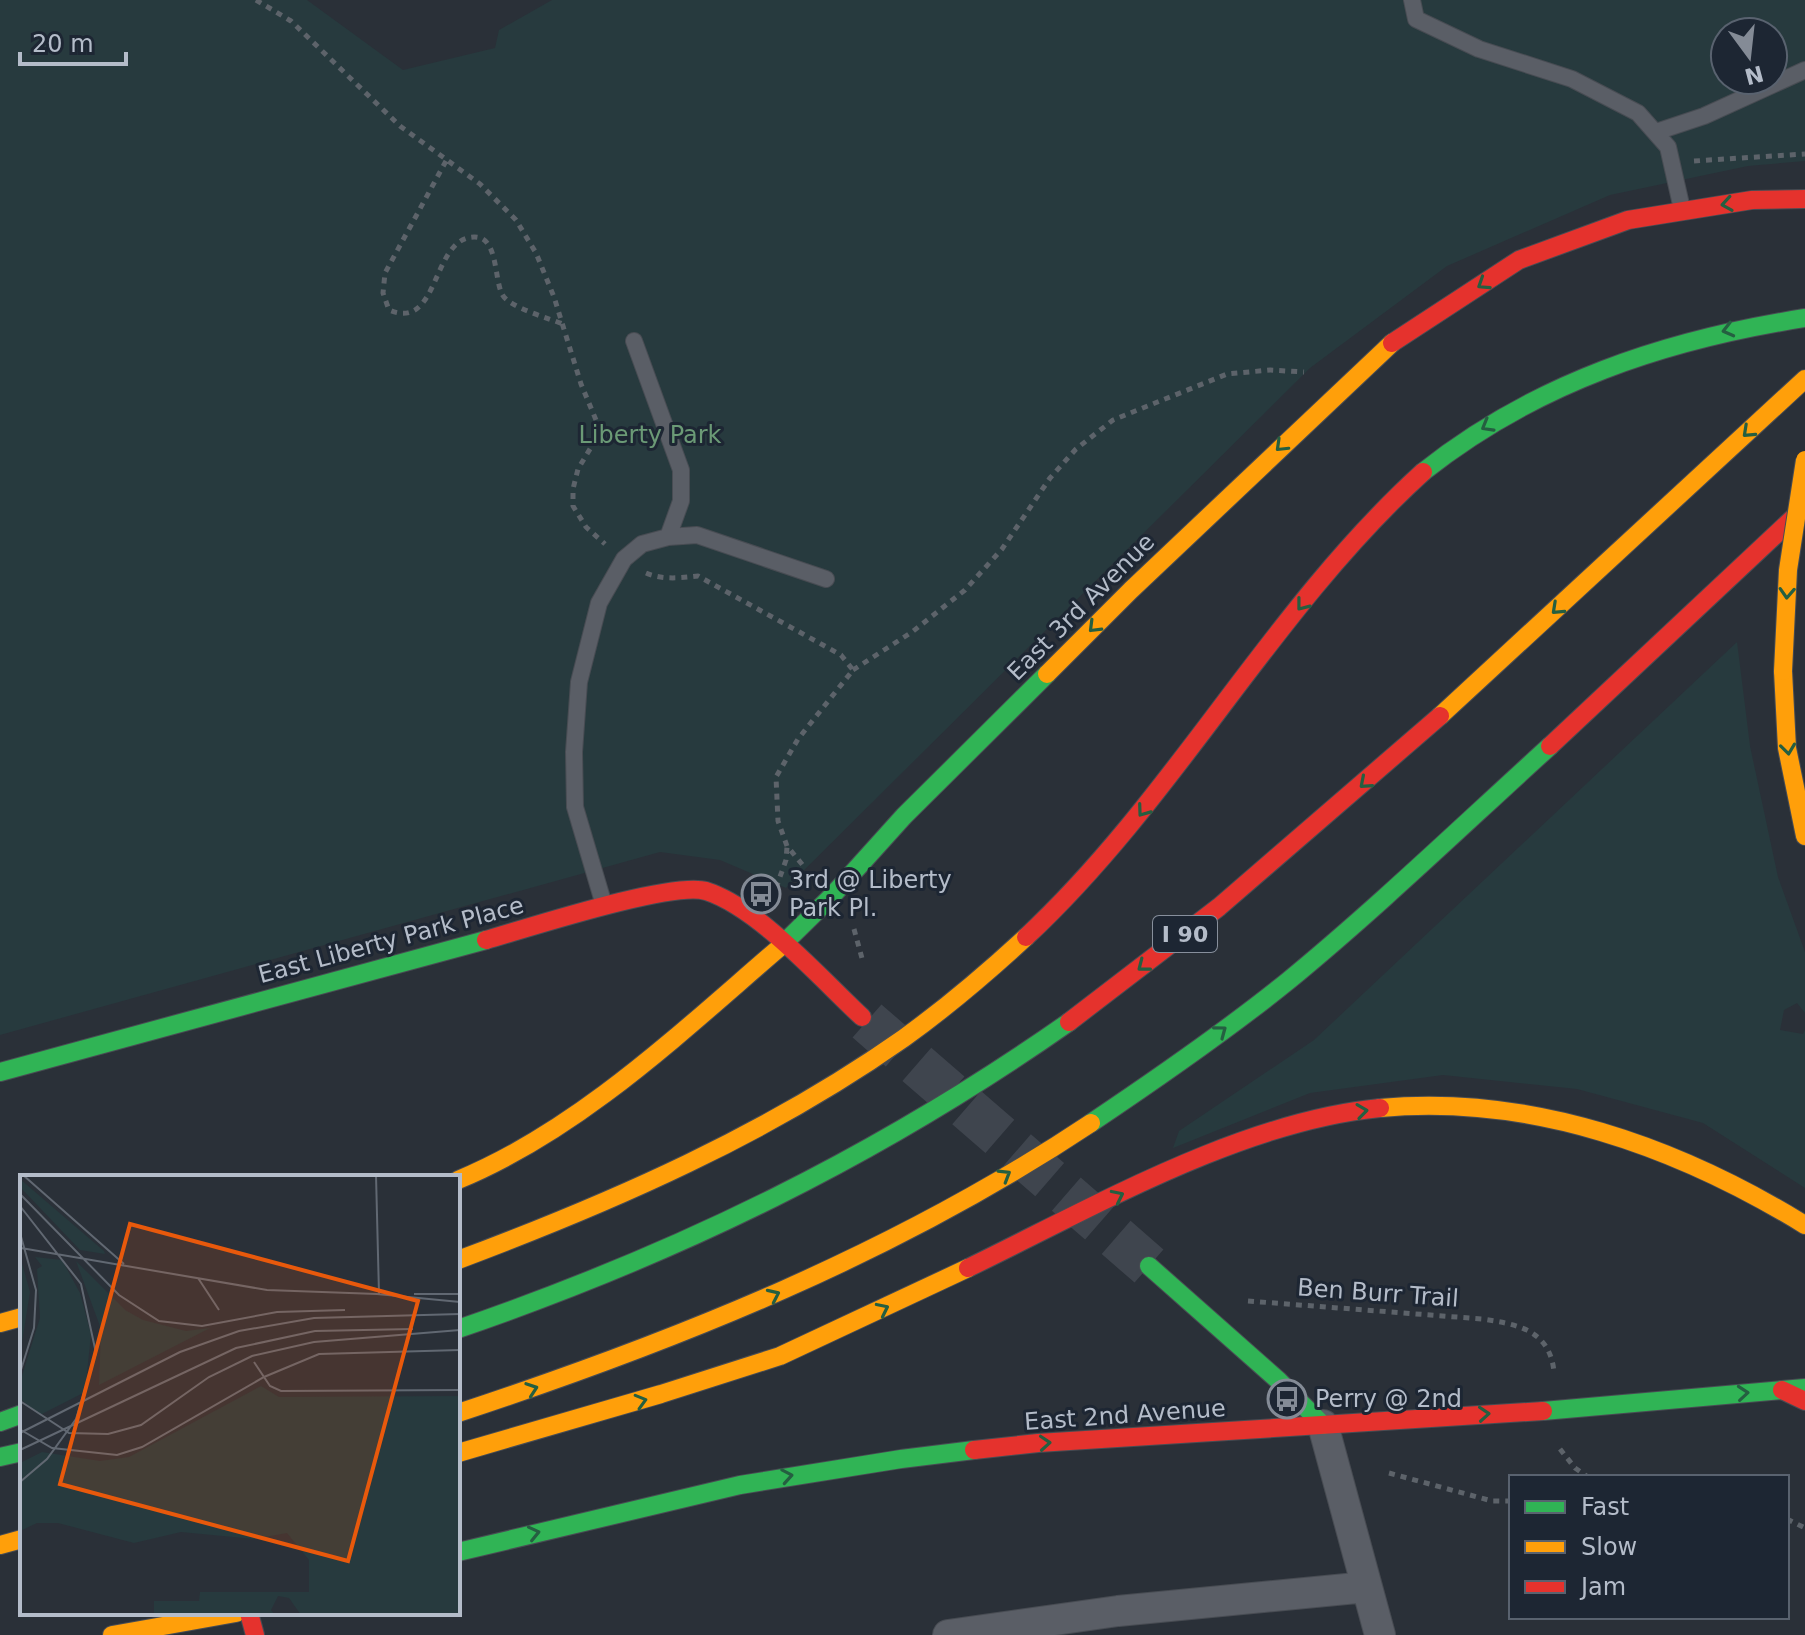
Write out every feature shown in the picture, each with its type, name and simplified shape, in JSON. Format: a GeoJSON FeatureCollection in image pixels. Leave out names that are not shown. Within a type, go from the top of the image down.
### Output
{"type":"FeatureCollection","features":[{"type":"Feature","properties":{"kind":"main road","name":"East 3rd Avenue"},"geometry":{"type":"LineString","coordinates":[[460,1179],[497,1164],[626,1080],[783,944],[831,897],[904,816],[1108,613],[1387,346],[1519,260],[1628,220],[1752,200],[1805,199]]}},
{"type":"Feature","properties":{"kind":"main road"},"geometry":{"type":"LineString","coordinates":[[460,1259],[546,1228],[649,1183],[722,1146],[886,1051],[953,1001],[1048,916],[1130,829],[1311,592],[1365,528],[1424,471],[1477,431],[1531,401],[1604,368],[1670,345],[1752,324],[1805,318]]}},
{"type":"Feature","properties":{"kind":"main road","name":"I 90"},"geometry":{"type":"LineString","coordinates":[[460,1328],[555,1295],[682,1243],[808,1181],[992,1074],[1096,1002],[1223,905],[1438,720],[1805,379]]}},
{"type":"Feature","properties":{"kind":"main road"},"geometry":{"type":"LineString","coordinates":[[1805,460],[1788,570],[1783,671],[1787,748],[1805,836]]}},
{"type":"Feature","properties":{"kind":"main road"},"geometry":{"type":"LineString","coordinates":[[460,1412],[582,1372],[760,1301],[838,1265],[944,1209],[1078,1131],[1191,1054],[1312,961],[1642,664],[1805,507]]}},
{"type":"Feature","properties":{"kind":"main road","name":"East Liberty Park Place"},"geometry":{"type":"LineString","coordinates":[[0,1072],[662,892],[702,890],[729,901],[783,944],[862,1017]]}},
{"type":"Feature","properties":{"kind":"main road"},"geometry":{"type":"LineString","coordinates":[[460,1452],[678,1390],[805,1346],[1225,1147],[1357,1111],[1412,1105],[1485,1110],[1555,1121],[1626,1139],[1688,1162],[1760,1198],[1805,1225]]}},
{"type":"Feature","properties":{"kind":"main road"},"geometry":{"type":"LineString","coordinates":[[1149,1266],[1279,1381],[1323,1425]]}},
{"type":"Feature","properties":{"kind":"main road"},"geometry":{"type":"LineString","coordinates":[[0,1323],[20,1318]]}},
{"type":"Feature","properties":{"kind":"main road","name":"East 2nd Avenue"},"geometry":{"type":"LineString","coordinates":[[460,1552],[725,1489],[821,1470],[1038,1443],[1556,1410],[1805,1388]]}},
{"type":"Feature","properties":{"kind":"main road"},"geometry":{"type":"LineString","coordinates":[[1782,1390],[1805,1401]]}},
{"type":"Feature","properties":{"kind":"main road"},"geometry":{"type":"LineString","coordinates":[[0,1422],[20,1415]]}},
{"type":"Feature","properties":{"kind":"main road"},"geometry":{"type":"LineString","coordinates":[[0,1457],[20,1452]]}},
{"type":"Feature","properties":{"kind":"main road"},"geometry":{"type":"LineString","coordinates":[[0,1545],[20,1540]]}},
{"type":"Feature","properties":{"kind":"main road"},"geometry":{"type":"LineString","coordinates":[[112,1635],[227,1615]]}},
{"type":"Feature","properties":{"kind":"main road"},"geometry":{"type":"LineString","coordinates":[[160,1635],[231,1615]]}},
{"type":"Feature","properties":{"kind":"main road"},"geometry":{"type":"LineString","coordinates":[[250,1615],[255,1635]]}},
{"type":"Feature","properties":{"kind":"street"},"geometry":{"type":"LineString","coordinates":[[1323,1425],[1380,1635]]}},
{"type":"Feature","properties":{"kind":"street"},"geometry":{"type":"LineString","coordinates":[[948,1635],[1118,1611],[1367,1587]]}},
{"type":"Feature","properties":{"kind":"lane"},"geometry":{"type":"LineString","coordinates":[[1412,0],[1416,19],[1479,49],[1572,79],[1638,113],[1668,147],[1683,211]]}},
{"type":"Feature","properties":{"kind":"lane"},"geometry":{"type":"LineString","coordinates":[[1656,132],[1704,116],[1805,70]]}},
{"type":"Feature","properties":{"kind":"lane"},"geometry":{"type":"LineString","coordinates":[[634,341],[681,470],[681,501],[668,537]]}},
{"type":"Feature","properties":{"kind":"lane"},"geometry":{"type":"LineString","coordinates":[[604,907],[575,807],[574,752],[579,682],[599,603],[624,559],[642,544],[668,537],[697,535],[826,579]]}},
{"type":"Feature","properties":{"kind":"path"},"geometry":{"type":"LineString","coordinates":[[256,0],[291,21],[400,126],[480,184],[516,220],[536,253],[596,420],[593,444],[578,469],[573,506],[586,527],[606,545]]}},
{"type":"Feature","properties":{"kind":"path"},"geometry":{"type":"LineString","coordinates":[[446,161],[385,273],[383,293],[389,310],[399,314],[424,304],[452,247],[462,238],[475,236],[489,244],[502,294],[508,302],[563,324]]}},
{"type":"Feature","properties":{"kind":"path"},"geometry":{"type":"LineString","coordinates":[[807,871],[787,846],[775,804],[776,777],[798,739],[853,670],[912,632],[965,590],[1002,549],[1050,478],[1076,449],[1113,420],[1227,374],[1270,370],[1317,373]]}},
{"type":"Feature","properties":{"kind":"path"},"geometry":{"type":"LineString","coordinates":[[640,571],[658,578],[698,576],[841,655],[853,670]]}},
{"type":"Feature","properties":{"kind":"path"},"geometry":{"type":"LineString","coordinates":[[772,896],[781,877],[787,846]]}},
{"type":"Feature","properties":{"kind":"path","name":"Ben Burr Trail"},"geometry":{"type":"LineString","coordinates":[[1243,1301],[1516,1324],[1527,1328],[1543,1344],[1553,1359],[1555,1376]]}},
{"type":"Feature","properties":{"kind":"path"},"geometry":{"type":"LineString","coordinates":[[1557,1439],[1566,1460],[1585,1475]]}},
{"type":"Feature","properties":{"kind":"path"},"geometry":{"type":"LineString","coordinates":[[1389,1473],[1492,1501],[1509,1501]]}},
{"type":"Feature","properties":{"kind":"green space","name":"Liberty Park"},"geometry":{"type":"Polygon","coordinates":[[[0,0],[307,0],[403,70],[495,48],[499,30],[552,0],[1805,0],[1805,161],[1748,166],[1610,195],[1447,266],[1310,368],[786,888],[720,860],[660,852],[0,1035],[0,0]]]}},
{"type":"Feature","properties":{"kind":"green space"},"geometry":{"type":"Polygon","coordinates":[[[1737,642],[1750,746],[1778,877],[1805,952],[1805,1013],[1797,1003],[1784,1010],[1780,1030],[1803,1034],[1805,1030],[1805,1188],[1703,1123],[1577,1089],[1443,1075],[1310,1093],[1173,1148],[1179,1131],[1314,1040],[1737,642]]]}},
{"type":"Feature","properties":{"kind":"tunnel"},"geometry":{"type":"LineString","coordinates":[[867,1021],[1149,1266]]}},
{"type":"Feature","properties":{"kind":"traffic: fast"},"geometry":{"type":"LineString","coordinates":[[1423,472],[1510,413],[1604,370],[1702,339],[1805,318]]}},
{"type":"Feature","properties":{"kind":"traffic: fast"},"geometry":{"type":"LineString","coordinates":[[779,948],[831,897],[904,816],[1047,674]]}},
{"type":"Feature","properties":{"kind":"traffic: fast"},"geometry":{"type":"LineString","coordinates":[[1091,1123],[1191,1054],[1288,981],[1388,895],[1550,746]]}},
{"type":"Feature","properties":{"kind":"traffic: fast"},"geometry":{"type":"LineString","coordinates":[[0,1072],[486,940]]}},
{"type":"Feature","properties":{"kind":"traffic: fast"},"geometry":{"type":"LineString","coordinates":[[460,1328],[620,1268],[775,1197],[924,1116],[1069,1022]]}},
{"type":"Feature","properties":{"kind":"traffic: fast"},"geometry":{"type":"LineString","coordinates":[[1149,1266],[1279,1381],[1323,1425]]}},
{"type":"Feature","properties":{"kind":"traffic: fast"},"geometry":{"type":"LineString","coordinates":[[1543,1411],[1805,1388]]}},
{"type":"Feature","properties":{"kind":"traffic: fast"},"geometry":{"type":"LineString","coordinates":[[0,1422],[20,1415]]}},
{"type":"Feature","properties":{"kind":"traffic: fast"},"geometry":{"type":"LineString","coordinates":[[460,1552],[740,1485],[974,1450]]}},
{"type":"Feature","properties":{"kind":"traffic: fast"},"geometry":{"type":"LineString","coordinates":[[0,1457],[20,1452]]}},
{"type":"Feature","properties":{"kind":"traffic: slow"},"geometry":{"type":"LineString","coordinates":[[1047,674],[1131,590],[1392,343]]}},
{"type":"Feature","properties":{"kind":"traffic: slow"},"geometry":{"type":"LineString","coordinates":[[1440,716],[1805,379]]}},
{"type":"Feature","properties":{"kind":"traffic: slow"},"geometry":{"type":"LineString","coordinates":[[1783,671],[1788,570],[1805,460]]}},
{"type":"Feature","properties":{"kind":"traffic: slow"},"geometry":{"type":"LineString","coordinates":[[1783,671],[1787,748],[1805,836]]}},
{"type":"Feature","properties":{"kind":"traffic: slow"},"geometry":{"type":"LineString","coordinates":[[460,1259],[631,1190],[799,1105],[904,1038],[1026,937]]}},
{"type":"Feature","properties":{"kind":"traffic: slow"},"geometry":{"type":"LineString","coordinates":[[460,1179],[503,1159],[587,1107],[666,1045],[779,948]]}},
{"type":"Feature","properties":{"kind":"traffic: slow"},"geometry":{"type":"LineString","coordinates":[[1380,1108],[1436,1106],[1492,1109],[1547,1118],[1602,1132],[1706,1172],[1805,1225]]}},
{"type":"Feature","properties":{"kind":"traffic: slow"},"geometry":{"type":"LineString","coordinates":[[460,1412],[704,1323],[863,1253],[1017,1170],[1091,1123]]}},
{"type":"Feature","properties":{"kind":"traffic: slow"},"geometry":{"type":"LineString","coordinates":[[460,1452],[780,1356],[968,1268]]}},
{"type":"Feature","properties":{"kind":"traffic: slow"},"geometry":{"type":"LineString","coordinates":[[0,1323],[20,1318]]}},
{"type":"Feature","properties":{"kind":"traffic: slow"},"geometry":{"type":"LineString","coordinates":[[0,1545],[20,1540]]}},
{"type":"Feature","properties":{"kind":"traffic: slow"},"geometry":{"type":"LineString","coordinates":[[112,1635],[225,1615]]}},
{"type":"Feature","properties":{"kind":"traffic: jam"},"geometry":{"type":"LineString","coordinates":[[1392,343],[1519,260],[1628,220],[1752,200],[1805,199]]}},
{"type":"Feature","properties":{"kind":"traffic: jam"},"geometry":{"type":"LineString","coordinates":[[1026,937],[1130,825],[1318,583],[1368,526],[1423,472]]}},
{"type":"Feature","properties":{"kind":"traffic: jam"},"geometry":{"type":"LineString","coordinates":[[1550,746],[1805,507]]}},
{"type":"Feature","properties":{"kind":"traffic: jam"},"geometry":{"type":"LineString","coordinates":[[1069,1022],[1219,907],[1440,716]]}},
{"type":"Feature","properties":{"kind":"traffic: jam"},"geometry":{"type":"LineString","coordinates":[[486,940],[633,899],[689,890],[706,891],[726,900],[768,928],[862,1017]]}},
{"type":"Feature","properties":{"kind":"traffic: jam"},"geometry":{"type":"LineString","coordinates":[[968,1268],[1116,1194],[1222,1149],[1328,1116],[1380,1108]]}},
{"type":"Feature","properties":{"kind":"traffic: jam"},"geometry":{"type":"LineString","coordinates":[[1782,1390],[1805,1401]]}},
{"type":"Feature","properties":{"kind":"traffic: jam"},"geometry":{"type":"LineString","coordinates":[[974,1450],[1038,1443],[1543,1411]]}},
{"type":"Feature","properties":{"kind":"traffic: jam"},"geometry":{"type":"LineString","coordinates":[[250,1615],[255,1635]]}},
{"type":"Feature","properties":{"kind":"place","name":"3rd @ Liberty Park Pl."},"geometry":{"type":"Point","coordinates":[761,894]}},
{"type":"Feature","properties":{"kind":"place","name":"Perry @ 2nd"},"geometry":{"type":"Point","coordinates":[1287,1399]}}]}
